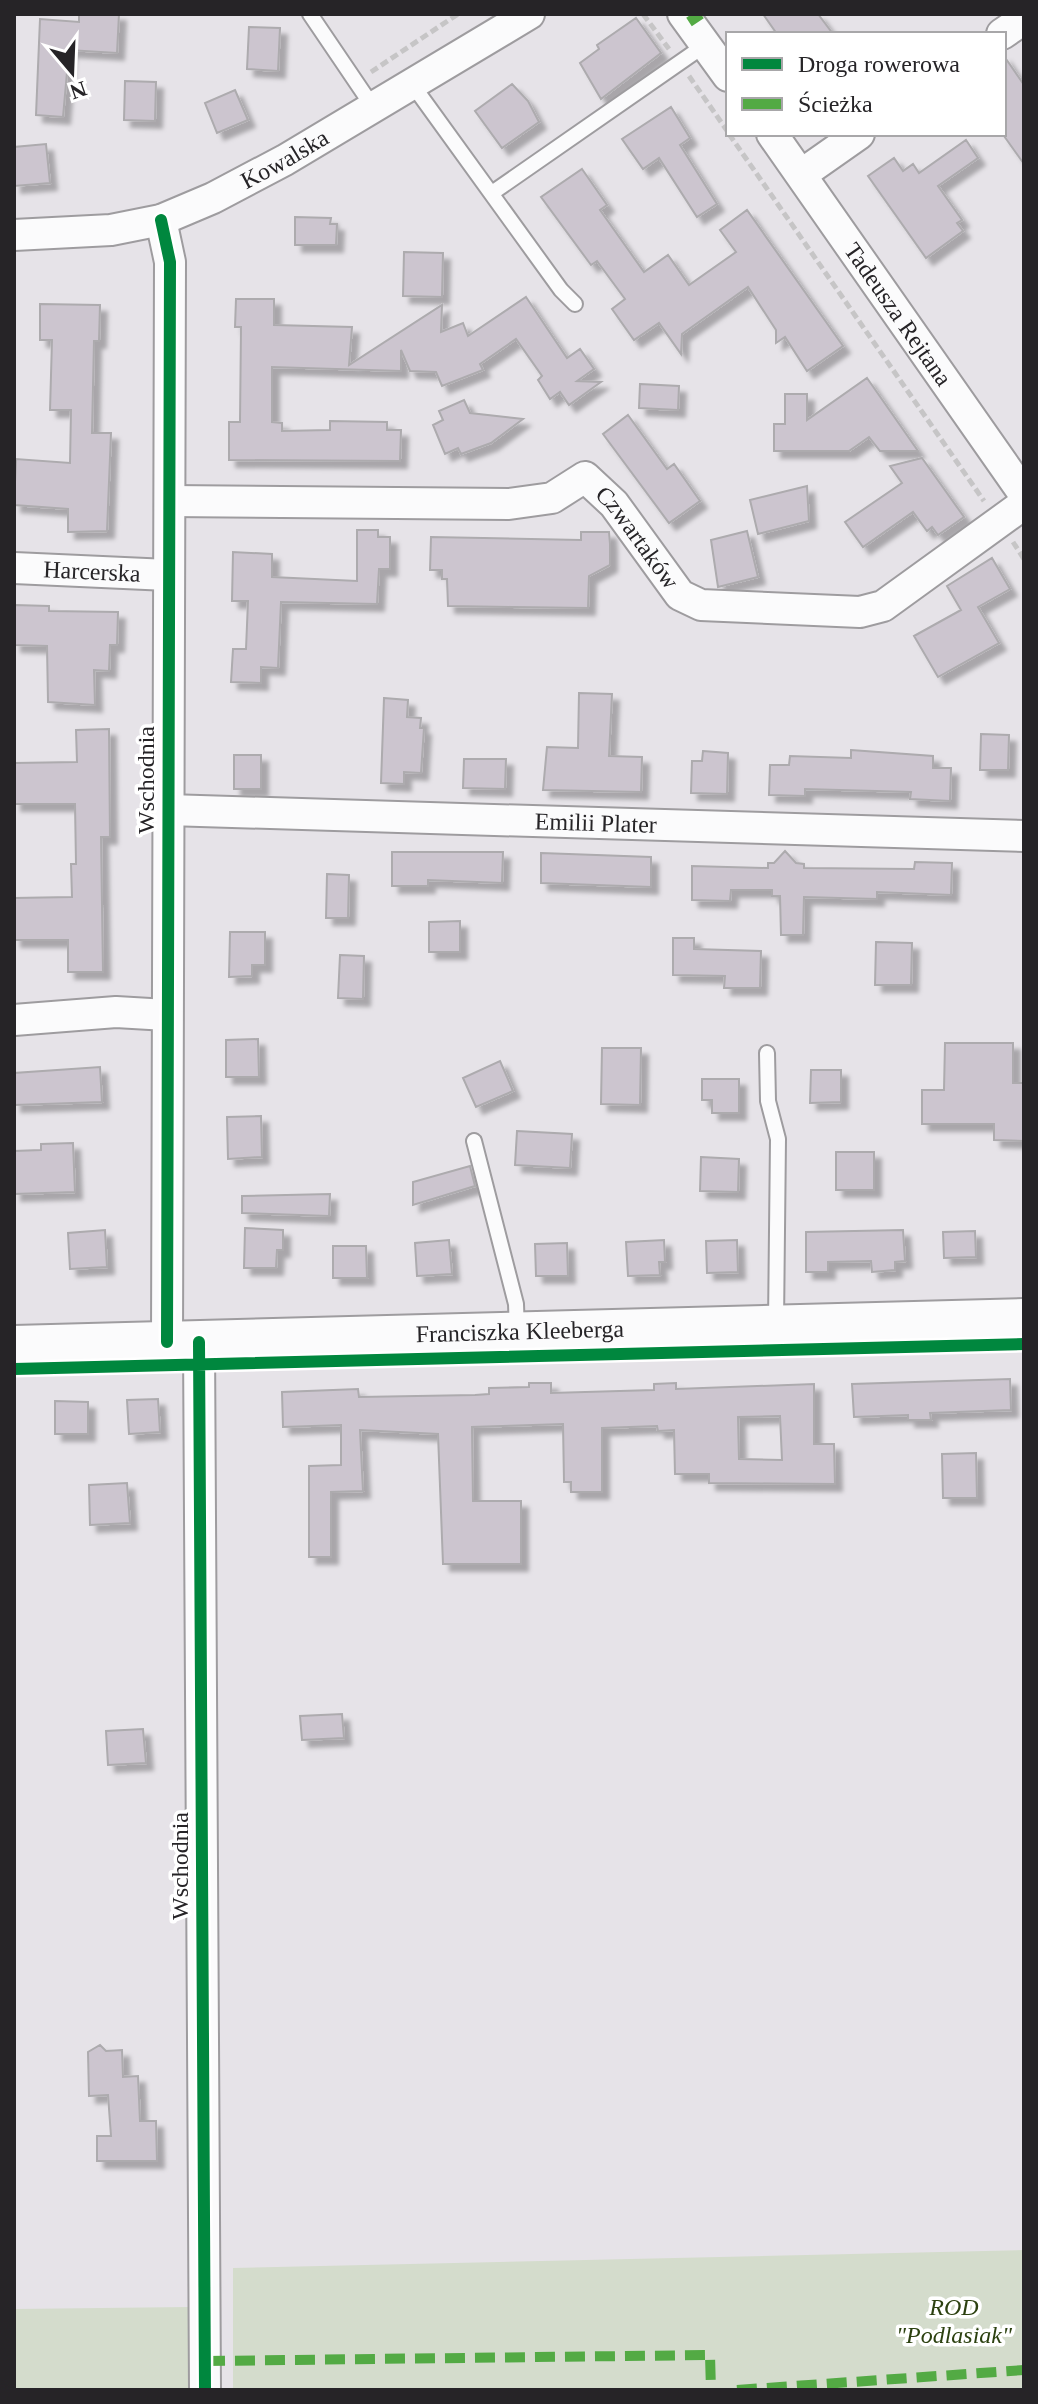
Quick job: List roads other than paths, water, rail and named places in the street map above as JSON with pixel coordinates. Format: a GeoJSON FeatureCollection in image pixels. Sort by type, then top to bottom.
{"type":"FeatureCollection","features":[{"type":"Feature","properties":{"kind":"street","name":"Kowalska"},"geometry":{"type":"LineString","coordinates":[[14,235],[111,230],[161,220],[285,160],[366,97],[412,84],[529,14]]}},
{"type":"Feature","properties":{"kind":"street"},"geometry":{"type":"LineString","coordinates":[[683,14],[726,73]]}},
{"type":"Feature","properties":{"kind":"street"},"geometry":{"type":"LineString","coordinates":[[1005,32],[1024,19]]}},
{"type":"Feature","properties":{"kind":"street","name":"Tadeusza Rejtana"},"geometry":{"type":"LineString","coordinates":[[774,136],[1024,494]]}},
{"type":"Feature","properties":{"kind":"street"},"geometry":{"type":"LineString","coordinates":[[802,174],[856,136]]}},
{"type":"Feature","properties":{"kind":"street","name":"Wschodnia"},"geometry":{"type":"LineString","coordinates":[[161,220],[170,262],[167,1015],[183,1342],[205,2390]]}},
{"type":"Feature","properties":{"kind":"street","name":"Czwartaków"},"geometry":{"type":"LineString","coordinates":[[170,501],[509,504],[552,498],[585,477],[614,504],[680,595],[701,605],[860,612],[883,606],[1024,504]]}},
{"type":"Feature","properties":{"kind":"street","name":"Harcerska"},"geometry":{"type":"LineString","coordinates":[[14,568],[168,575]]}},
{"type":"Feature","properties":{"kind":"street","name":"Emilii Plater"},"geometry":{"type":"LineString","coordinates":[[168,810],[1024,836]]}},
{"type":"Feature","properties":{"kind":"street"},"geometry":{"type":"LineString","coordinates":[[14,1020],[116,1012],[167,1015]]}},
{"type":"Feature","properties":{"kind":"street","name":"Franciszka Kleeberga"},"geometry":{"type":"LineString","coordinates":[[14,1345],[1024,1318]]}},
{"type":"Feature","properties":{"kind":"lane"},"geometry":{"type":"LineString","coordinates":[[310,14],[366,97]]}},
{"type":"Feature","properties":{"kind":"lane"},"geometry":{"type":"LineString","coordinates":[[492,193],[705,45]]}},
{"type":"Feature","properties":{"kind":"lane"},"geometry":{"type":"LineString","coordinates":[[412,84],[575,304]]}},
{"type":"Feature","properties":{"kind":"lane"},"geometry":{"type":"LineString","coordinates":[[767,1053],[768,1101],[778,1139],[776,1324]]}},
{"type":"Feature","properties":{"kind":"lane"},"geometry":{"type":"LineString","coordinates":[[474,1141],[516,1304],[517,1332]]}},
{"type":"Feature","properties":{"kind":"park label","name":"ROD \"Podlasiak\""},"geometry":{"type":"Point","coordinates":[954,2321]}}]}
